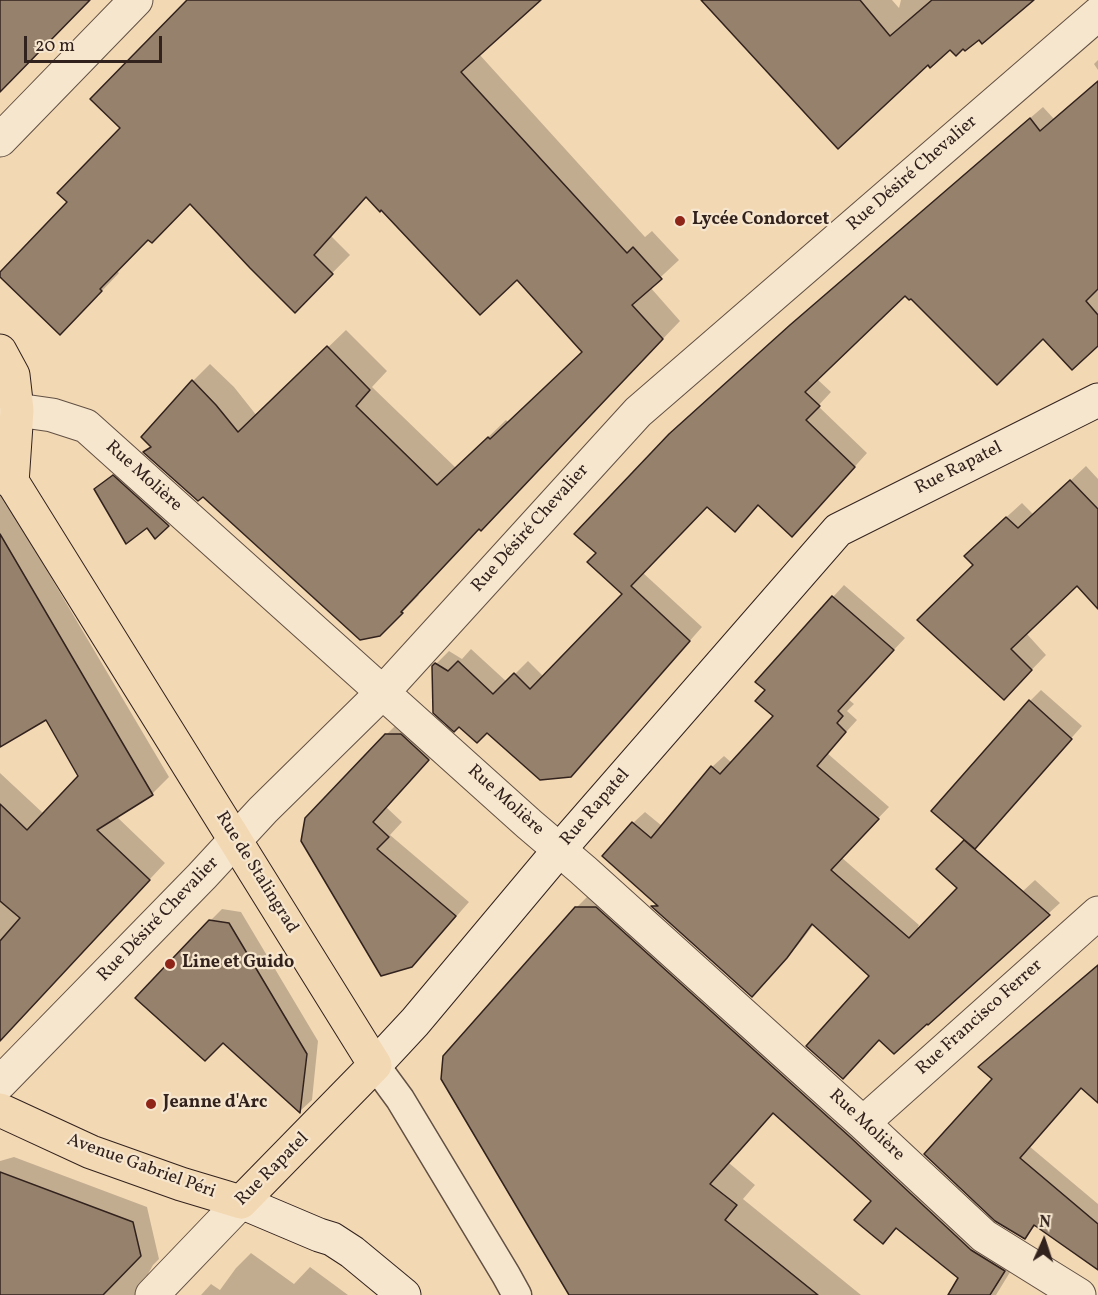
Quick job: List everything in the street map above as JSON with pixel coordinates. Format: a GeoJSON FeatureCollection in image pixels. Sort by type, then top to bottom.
{"type":"FeatureCollection","features":[{"type":"Feature","properties":{"kind":"main road","name":"Rue de Stalingrad"},"geometry":{"type":"LineString","coordinates":[[0,351],[13,375],[8,412],[6,473],[375,1065]]}},
{"type":"Feature","properties":{"kind":"main road","name":"Rue Rapatel"},"geometry":{"type":"LineString","coordinates":[[241,1202],[375,1065]]}},
{"type":"Feature","properties":{"kind":"main road","name":"Avenue Gabriel Péri"},"geometry":{"type":"LineString","coordinates":[[0,1110],[91,1152],[181,1184],[241,1202]]}},
{"type":"Feature","properties":{"kind":"street"},"geometry":{"type":"LineString","coordinates":[[0,140],[136,0]]}},
{"type":"Feature","properties":{"kind":"street","name":"Rue Désiré Chevalier"},"geometry":{"type":"LineString","coordinates":[[0,1083],[186,893],[263,810],[383,692],[638,412],[1098,14]]}},
{"type":"Feature","properties":{"kind":"street","name":"Rue Rapatel"},"geometry":{"type":"LineString","coordinates":[[375,1065],[415,1022],[560,849],[838,530],[1098,400]]}},
{"type":"Feature","properties":{"kind":"street","name":"Rue Molière"},"geometry":{"type":"LineString","coordinates":[[8,412],[52,415],[86,426],[560,849],[863,1123],[984,1236],[1079,1295]]}},
{"type":"Feature","properties":{"kind":"street","name":"Rue Francisco Ferrer"},"geometry":{"type":"LineString","coordinates":[[863,1123],[1098,913]]}},
{"type":"Feature","properties":{"kind":"street","name":"Rue de Stalingrad"},"geometry":{"type":"LineString","coordinates":[[375,1065],[400,1099],[517,1295]]}},
{"type":"Feature","properties":{"kind":"street","name":"Rue Rapatel"},"geometry":{"type":"LineString","coordinates":[[152,1295],[241,1202]]}},
{"type":"Feature","properties":{"kind":"street","name":"Avenue Gabriel Péri"},"geometry":{"type":"LineString","coordinates":[[241,1202],[332,1239],[352,1252],[404,1295]]}},
{"type":"Feature","properties":{"kind":"building"},"geometry":{"type":"Polygon","coordinates":[[[0,0],[90,0],[0,92],[0,0]]]}},
{"type":"Feature","properties":{"kind":"building"},"geometry":{"type":"Polygon","coordinates":[[[187,0],[541,0],[461,72],[627,253],[633,247],[662,279],[632,305],[663,339],[481,531],[479,529],[380,636],[360,640],[203,497],[198,501],[143,452],[151,447],[141,437],[192,380],[238,432],[327,346],[370,390],[356,406],[437,485],[488,437],[490,439],[582,352],[517,280],[480,315],[366,197],[314,255],[333,274],[295,313],[190,204],[152,243],[148,240],[100,289],[102,291],[60,335],[0,277],[0,272],[67,202],[57,193],[120,128],[90,99],[187,0]]]}},
{"type":"Feature","properties":{"kind":"building"},"geometry":{"type":"Polygon","coordinates":[[[701,0],[860,0],[890,36],[932,0],[1034,0],[982,44],[979,40],[956,56],[950,50],[930,68],[928,65],[838,149],[701,0]]]}},
{"type":"Feature","properties":{"kind":"building"},"geometry":{"type":"Polygon","coordinates":[[[1098,81],[1098,289],[1086,301],[1098,315],[1098,346],[1072,370],[1043,339],[997,385],[911,299],[905,296],[805,392],[820,406],[806,420],[855,467],[792,537],[758,505],[735,532],[707,507],[631,586],[690,641],[571,777],[540,780],[487,733],[477,743],[459,727],[454,732],[433,713],[432,666],[435,663],[448,671],[458,661],[493,694],[514,673],[530,689],[622,594],[587,562],[596,553],[574,534],[669,434],[790,325],[1030,118],[1040,131],[1098,81]]]}},
{"type":"Feature","properties":{"kind":"building"},"geometry":{"type":"Polygon","coordinates":[[[113,475],[169,526],[155,539],[147,528],[126,544],[94,489],[113,475]]]}},
{"type":"Feature","properties":{"kind":"building"},"geometry":{"type":"Polygon","coordinates":[[[1070,480],[1098,509],[1098,609],[1077,586],[1011,649],[1032,670],[1004,700],[917,620],[973,565],[964,556],[1006,517],[1018,528],[1070,480]]]}},
{"type":"Feature","properties":{"kind":"building"},"geometry":{"type":"Polygon","coordinates":[[[0,534],[153,795],[97,830],[150,880],[0,1041],[0,941],[20,918],[0,901],[0,804],[27,830],[78,776],[46,720],[0,747],[0,534]]]}},
{"type":"Feature","properties":{"kind":"building"},"geometry":{"type":"Polygon","coordinates":[[[832,596],[894,650],[838,711],[843,716],[837,723],[846,732],[817,766],[879,819],[831,870],[909,938],[957,888],[936,869],[964,840],[1050,915],[894,1054],[879,1040],[843,1079],[806,1046],[869,976],[812,924],[787,958],[752,997],[651,906],[658,906],[602,856],[632,822],[651,838],[711,766],[720,774],[773,716],[755,701],[765,690],[755,682],[832,596]]]}},
{"type":"Feature","properties":{"kind":"building"},"geometry":{"type":"Polygon","coordinates":[[[1029,700],[1072,739],[975,849],[931,811],[1029,700]]]}},
{"type":"Feature","properties":{"kind":"building"},"geometry":{"type":"Polygon","coordinates":[[[385,734],[401,734],[429,760],[373,822],[389,837],[377,849],[456,916],[412,967],[381,976],[301,841],[305,818],[385,734]]]}},
{"type":"Feature","properties":{"kind":"building"},"geometry":{"type":"Polygon","coordinates":[[[575,907],[596,907],[971,1250],[1005,1271],[990,1295],[948,1295],[958,1278],[896,1228],[883,1244],[854,1220],[871,1201],[773,1113],[710,1184],[737,1205],[725,1220],[818,1295],[569,1295],[441,1079],[443,1056],[575,907]]]}},
{"type":"Feature","properties":{"kind":"building"},"geometry":{"type":"Polygon","coordinates":[[[209,920],[229,923],[307,1054],[300,1113],[223,1043],[205,1061],[135,998],[209,920]]]}},
{"type":"Feature","properties":{"kind":"building"},"geometry":{"type":"Polygon","coordinates":[[[1098,965],[1098,1103],[1081,1088],[1020,1158],[1098,1224],[1098,1270],[1034,1225],[1025,1239],[995,1221],[924,1154],[992,1079],[978,1067],[1098,965]]]}},
{"type":"Feature","properties":{"kind":"building"},"geometry":{"type":"Polygon","coordinates":[[[0,1172],[133,1222],[141,1256],[103,1295],[0,1295],[0,1172]]]}},
{"type":"Feature","properties":{"kind":"place","name":"Lycée Condorcet"},"geometry":{"type":"Point","coordinates":[680,221]}},
{"type":"Feature","properties":{"kind":"place","name":"Line et Guido"},"geometry":{"type":"Point","coordinates":[170,964]}},
{"type":"Feature","properties":{"kind":"place","name":"Jeanne d'Arc"},"geometry":{"type":"Point","coordinates":[151,1104]}}]}
